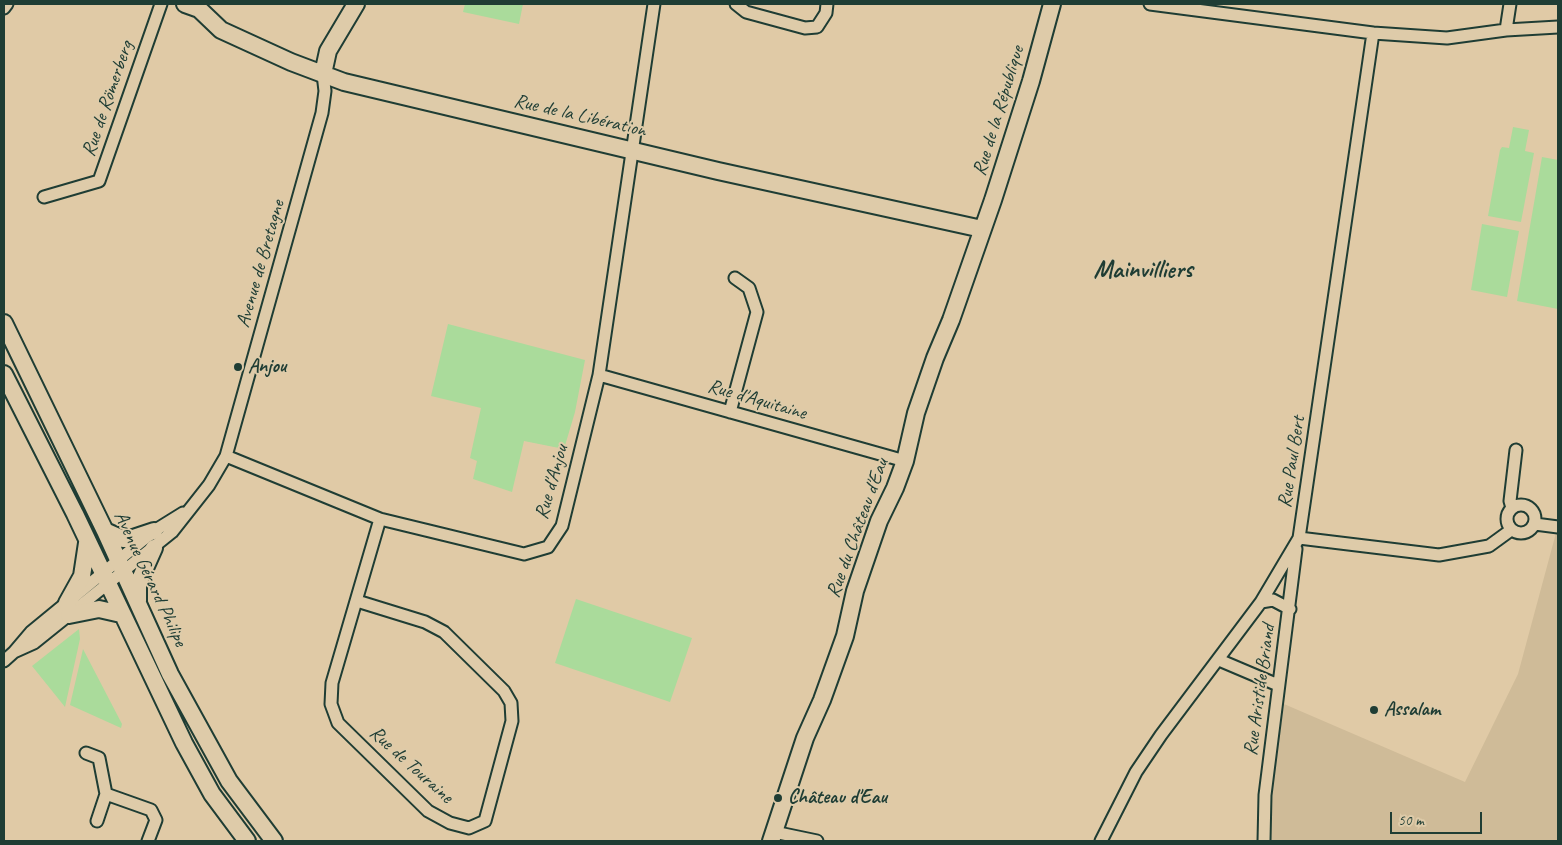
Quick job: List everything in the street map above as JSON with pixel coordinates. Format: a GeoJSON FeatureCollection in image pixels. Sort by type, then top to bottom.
{"type":"FeatureCollection","features":[{"type":"Feature","properties":{"kind":"street"},"geometry":{"type":"LineString","coordinates":[[4,8],[6,4]]}},
{"type":"Feature","properties":{"kind":"street","name":"Rue de Römerberg"},"geometry":{"type":"LineString","coordinates":[[44,197],[99,181],[161,4]]}},
{"type":"Feature","properties":{"kind":"street","name":"Rue de la Libération"},"geometry":{"type":"LineString","coordinates":[[185,4],[199,9],[221,30],[323,74],[358,86],[718,171],[982,229]]}},
{"type":"Feature","properties":{"kind":"street"},"geometry":{"type":"LineString","coordinates":[[323,74],[328,51],[356,4]]}},
{"type":"Feature","properties":{"kind":"street","name":"Rue d'Anjou"},"geometry":{"type":"LineString","coordinates":[[226,456],[380,519],[524,554],[548,547],[562,526],[599,375],[634,151],[654,4]]}},
{"type":"Feature","properties":{"kind":"street"},"geometry":{"type":"LineString","coordinates":[[736,4],[746,12],[805,28],[818,27],[826,13],[827,4]]}},
{"type":"Feature","properties":{"kind":"street","name":"Rue de la République"},"geometry":{"type":"LineString","coordinates":[[982,229],[1031,81],[1052,4]]}},
{"type":"Feature","properties":{"kind":"street"},"geometry":{"type":"LineString","coordinates":[[1150,4],[1373,33],[1448,38],[1506,30],[1558,28]]}},
{"type":"Feature","properties":{"kind":"street"},"geometry":{"type":"LineString","coordinates":[[1506,30],[1510,4]]}},
{"type":"Feature","properties":{"kind":"street","name":"Rue Paul Bert"},"geometry":{"type":"LineString","coordinates":[[1101,841],[1141,765],[1161,735],[1261,602],[1298,541],[1373,33]]}},
{"type":"Feature","properties":{"kind":"street","name":"Avenue de Bretagne"},"geometry":{"type":"LineString","coordinates":[[4,661],[14,652],[34,643],[102,579],[154,548],[172,532],[209,485],[226,456],[322,113],[325,91],[323,74]]}},
{"type":"Feature","properties":{"kind":"street","name":"Rue du Château d'Eau"},"geometry":{"type":"LineString","coordinates":[[772,836],[805,738],[822,700],[844,636],[855,591],[879,521],[905,461],[916,413],[982,229]]}},
{"type":"Feature","properties":{"kind":"street"},"geometry":{"type":"LineString","coordinates":[[730,412],[757,312],[749,288],[735,278]]}},
{"type":"Feature","properties":{"kind":"street","name":"Avenue Gérard Philipe"},"geometry":{"type":"LineString","coordinates":[[4,324],[123,567],[170,674],[229,781],[274,841]]}},
{"type":"Feature","properties":{"kind":"street","name":"Avenue Gérard Philipe"},"geometry":{"type":"LineString","coordinates":[[4,374],[75,514],[102,579],[184,743],[212,794],[247,841]]}},
{"type":"Feature","properties":{"kind":"street","name":"Rue d'Aquitaine"},"geometry":{"type":"LineString","coordinates":[[599,375],[905,461]]}},
{"type":"Feature","properties":{"kind":"street"},"geometry":{"type":"LineString","coordinates":[[1512,508],[1521,505],[1530,508],[1535,516],[1535,524],[1532,529],[1523,534],[1511,530],[1507,520],[1512,508],[1510,501],[1516,450]]}},
{"type":"Feature","properties":{"kind":"street","name":"Avenue de Bretagne"},"geometry":{"type":"LineString","coordinates":[[123,567],[154,531],[187,511]]}},
{"type":"Feature","properties":{"kind":"street"},"geometry":{"type":"LineString","coordinates":[[75,514],[84,520],[96,544],[123,567]]}},
{"type":"Feature","properties":{"kind":"street","name":"Rue de Touraine"},"geometry":{"type":"LineString","coordinates":[[357,601],[425,622],[444,632],[504,691],[511,703],[512,721],[485,821],[469,828],[450,823],[428,812],[338,723],[331,704],[332,683],[380,519]]}},
{"type":"Feature","properties":{"kind":"street"},"geometry":{"type":"LineString","coordinates":[[1535,524],[1558,527]]}},
{"type":"Feature","properties":{"kind":"street"},"geometry":{"type":"LineString","coordinates":[[1298,541],[1439,555],[1489,546],[1511,530]]}},
{"type":"Feature","properties":{"kind":"street"},"geometry":{"type":"LineString","coordinates":[[105,531],[123,539],[130,539],[154,531]]}},
{"type":"Feature","properties":{"kind":"street","name":"Rue Aristide Briand"},"geometry":{"type":"LineString","coordinates":[[1264,841],[1265,795],[1298,541]]}},
{"type":"Feature","properties":{"kind":"street"},"geometry":{"type":"LineString","coordinates":[[87,543],[82,576],[68,609],[98,609],[121,614]]}},
{"type":"Feature","properties":{"kind":"street"},"geometry":{"type":"LineString","coordinates":[[138,603],[138,584],[154,548]]}},
{"type":"Feature","properties":{"kind":"street"},"geometry":{"type":"LineString","coordinates":[[102,579],[125,599],[136,617],[148,626]]}},
{"type":"Feature","properties":{"kind":"street"},"geometry":{"type":"LineString","coordinates":[[1261,602],[1273,600],[1290,609]]}},
{"type":"Feature","properties":{"kind":"street"},"geometry":{"type":"LineString","coordinates":[[1219,660],[1278,685]]}},
{"type":"Feature","properties":{"kind":"street"},"geometry":{"type":"LineString","coordinates":[[86,753],[99,758],[106,794],[97,821]]}},
{"type":"Feature","properties":{"kind":"street"},"geometry":{"type":"LineString","coordinates":[[106,794],[150,810],[156,820],[148,841]]}},
{"type":"Feature","properties":{"kind":"street"},"geometry":{"type":"LineString","coordinates":[[772,836],[817,841]]}},
{"type":"Feature","properties":{"kind":"shaded area"},"geometry":{"type":"Polygon","coordinates":[[[1556,533],[1558,533],[1558,841],[1271,841],[1270,801],[1284,704],[1465,782],[1518,674],[1556,533]]]}},
{"type":"Feature","properties":{"kind":"green space"},"geometry":{"type":"Polygon","coordinates":[[[465,4],[523,4],[519,24],[463,12],[465,4]]]}},
{"type":"Feature","properties":{"kind":"green space"},"geometry":{"type":"Polygon","coordinates":[[[1513,127],[1529,130],[1525,151],[1534,153],[1521,222],[1488,216],[1500,150],[1502,147],[1509,148],[1513,127]]]}},
{"type":"Feature","properties":{"kind":"green space"},"geometry":{"type":"Polygon","coordinates":[[[1542,157],[1558,160],[1558,309],[1517,301],[1542,157]]]}},
{"type":"Feature","properties":{"kind":"green space"},"geometry":{"type":"Polygon","coordinates":[[[1482,224],[1519,231],[1507,297],[1471,290],[1482,224]]]}},
{"type":"Feature","properties":{"kind":"green space"},"geometry":{"type":"Polygon","coordinates":[[[448,324],[585,360],[575,412],[564,449],[524,441],[512,492],[473,479],[477,461],[470,458],[481,408],[431,396],[448,324]]]}},
{"type":"Feature","properties":{"kind":"green space"},"geometry":{"type":"Polygon","coordinates":[[[576,599],[692,638],[670,702],[555,663],[576,599]]]}},
{"type":"Feature","properties":{"kind":"green space"},"geometry":{"type":"Polygon","coordinates":[[[79,629],[80,639],[65,707],[32,666],[79,629]]]}},
{"type":"Feature","properties":{"kind":"green space"},"geometry":{"type":"Polygon","coordinates":[[[83,649],[122,724],[121,728],[70,705],[83,649]]]}},
{"type":"Feature","properties":{"kind":"place","name":"Anjou"},"geometry":{"type":"Point","coordinates":[238,367]}},
{"type":"Feature","properties":{"kind":"place","name":"Assalam"},"geometry":{"type":"Point","coordinates":[1374,710]}},
{"type":"Feature","properties":{"kind":"place","name":"Château d'Eau"},"geometry":{"type":"Point","coordinates":[778,798]}},
{"type":"Feature","properties":{"kind":"district","name":"Mainvilliers"},"geometry":{"type":"Point","coordinates":[1143,270]}}]}
